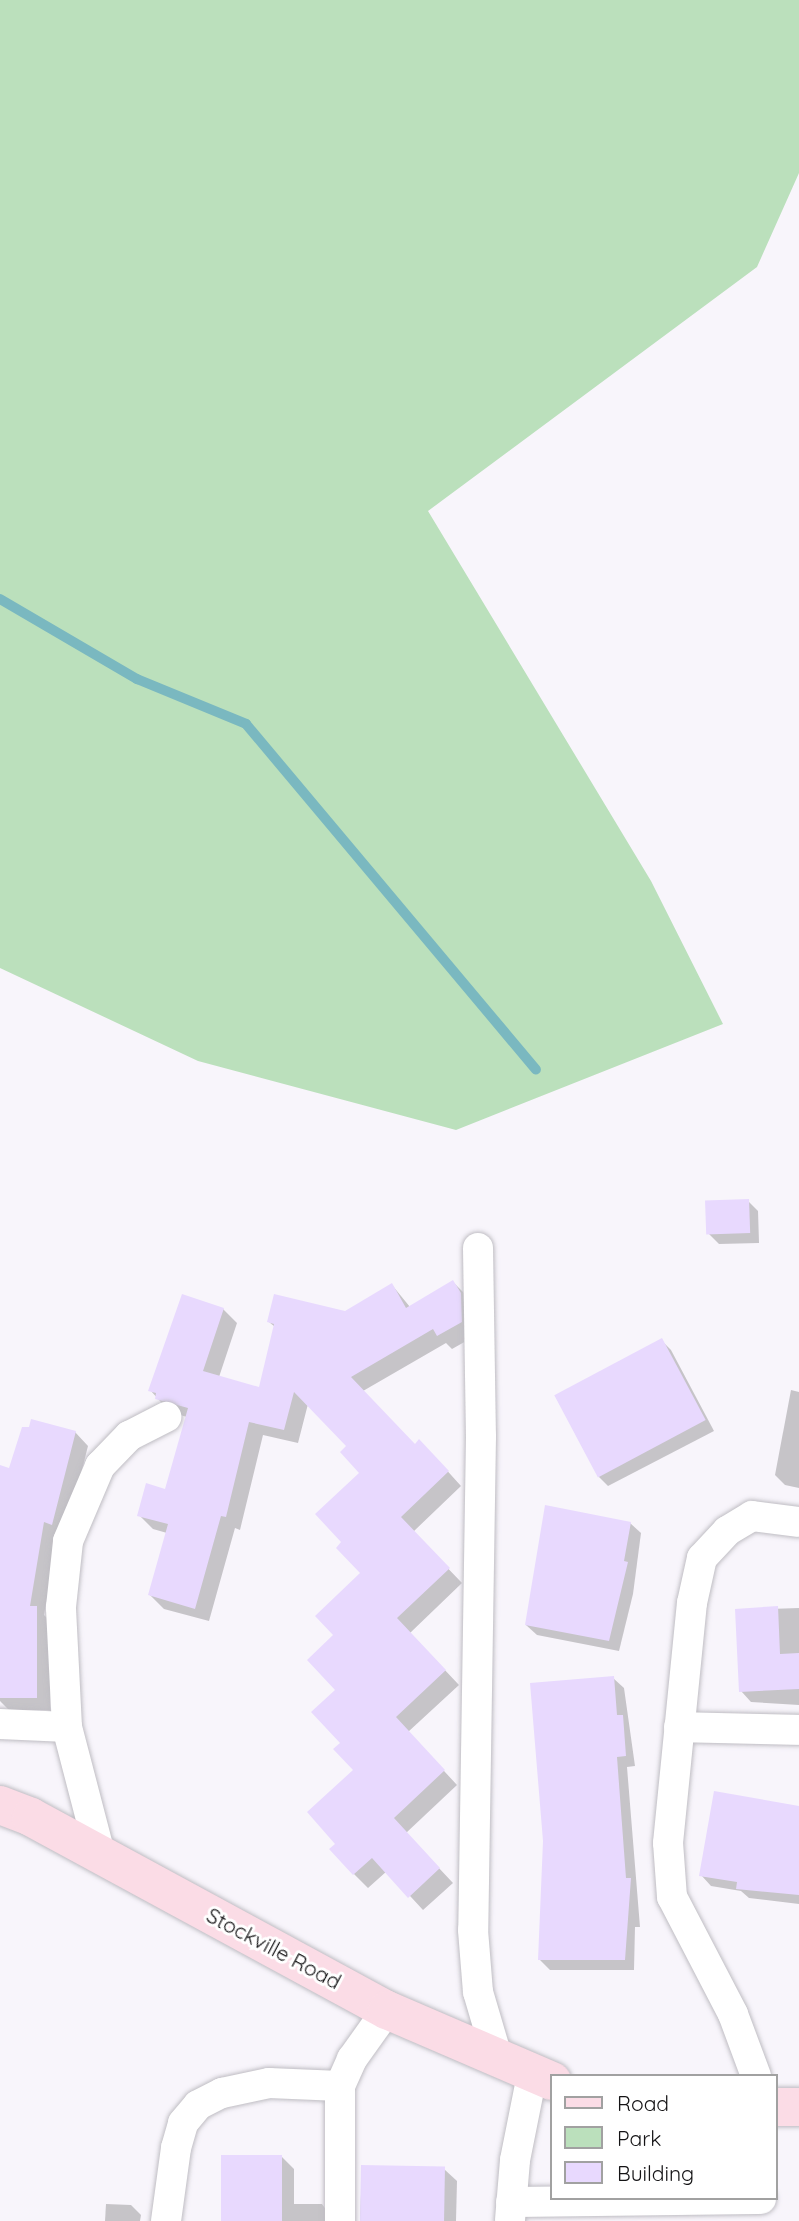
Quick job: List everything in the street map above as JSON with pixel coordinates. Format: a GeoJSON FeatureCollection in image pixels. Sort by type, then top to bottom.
{"type":"FeatureCollection","features":[{"type":"Feature","properties":{"kind":"street"},"geometry":{"type":"LineString","coordinates":[[478,1248],[481,1436],[473,1930],[478,1992],[527,2072],[511,2211],[740,2200]]}},
{"type":"Feature","properties":{"kind":"street"},"geometry":{"type":"LineString","coordinates":[[100,1854],[67,1727],[61,1607],[68,1541],[100,1466],[129,1436],[166,1417]]}},
{"type":"Feature","properties":{"kind":"street"},"geometry":{"type":"LineString","coordinates":[[755,2074],[733,2014],[672,1897],[668,1843],[692,1603],[702,1558],[727,1531],[752,1516],[799,1522]]}},
{"type":"Feature","properties":{"kind":"street"},"geometry":{"type":"LineString","coordinates":[[0,1724],[67,1727]]}},
{"type":"Feature","properties":{"kind":"street"},"geometry":{"type":"LineString","coordinates":[[679,1727],[799,1730]]}},
{"type":"Feature","properties":{"kind":"street","name":"Stockville Road"},"geometry":{"type":"LineString","coordinates":[[0,1805],[100,1854],[387,2010],[527,2072]]}},
{"type":"Feature","properties":{"kind":"street"},"geometry":{"type":"LineString","coordinates":[[340,2221],[340,2087],[352,2059],[387,2010]]}},
{"type":"Feature","properties":{"kind":"street"},"geometry":{"type":"LineString","coordinates":[[166,2221],[176,2148],[183,2123],[198,2105],[222,2093],[270,2083],[340,2087]]}},
{"type":"Feature","properties":{"kind":"street"},"geometry":{"type":"LineString","coordinates":[[778,2107],[799,2107]]}},
{"type":"Feature","properties":{"kind":"green space"},"geometry":{"type":"Polygon","coordinates":[[[0,0],[799,0],[799,173],[757,267],[428,511],[651,881],[723,1024],[456,1130],[198,1061],[0,968],[0,0]]]}},
{"type":"Feature","properties":{"kind":"building"},"geometry":{"type":"Polygon","coordinates":[[[749,1199],[750,1233],[706,1235],[705,1201],[749,1199]]]}},
{"type":"Feature","properties":{"kind":"building"},"geometry":{"type":"Polygon","coordinates":[[[453,1280],[461,1293],[462,1322],[437,1336],[433,1329],[351,1377],[415,1444],[419,1439],[449,1471],[401,1517],[450,1568],[397,1618],[446,1670],[396,1717],[445,1770],[394,1818],[440,1868],[408,1898],[372,1858],[353,1875],[329,1849],[335,1844],[307,1812],[353,1770],[333,1749],[340,1743],[311,1712],[335,1690],[307,1660],[333,1635],[315,1616],[360,1573],[336,1548],[341,1542],[315,1514],[359,1473],[340,1452],[346,1446],[294,1392],[284,1430],[249,1422],[226,1517],[221,1516],[195,1609],[148,1595],[168,1524],[137,1516],[146,1483],[165,1489],[188,1408],[155,1399],[156,1393],[148,1391],[182,1294],[224,1308],[203,1371],[259,1387],[274,1324],[267,1322],[274,1294],[345,1311],[392,1283],[406,1308],[453,1280]]]}},
{"type":"Feature","properties":{"kind":"building"},"geometry":{"type":"Polygon","coordinates":[[[662,1338],[706,1420],[598,1477],[554,1395],[662,1338]]]}},
{"type":"Feature","properties":{"kind":"building"},"geometry":{"type":"Polygon","coordinates":[[[31,1419],[76,1431],[52,1525],[44,1522],[30,1606],[37,1606],[37,1698],[0,1698],[0,1465],[9,1468],[22,1427],[29,1427],[31,1419]]]}},
{"type":"Feature","properties":{"kind":"building"},"geometry":{"type":"Polygon","coordinates":[[[545,1505],[631,1522],[624,1561],[628,1562],[609,1641],[525,1625],[545,1505]]]}},
{"type":"Feature","properties":{"kind":"building"},"geometry":{"type":"Polygon","coordinates":[[[778,1606],[780,1654],[799,1653],[799,1689],[739,1692],[735,1609],[778,1606]]]}},
{"type":"Feature","properties":{"kind":"building"},"geometry":{"type":"Polygon","coordinates":[[[614,1676],[617,1715],[623,1715],[626,1756],[617,1757],[626,1878],[631,1878],[625,1960],[538,1960],[543,1841],[530,1683],[614,1676]]]}},
{"type":"Feature","properties":{"kind":"building"},"geometry":{"type":"Polygon","coordinates":[[[714,1791],[799,1806],[799,1895],[736,1889],[737,1882],[699,1876],[714,1791]]]}},
{"type":"Feature","properties":{"kind":"building"},"geometry":{"type":"Polygon","coordinates":[[[221,2155],[282,2155],[282,2221],[221,2221],[221,2155]]]}},
{"type":"Feature","properties":{"kind":"building"},"geometry":{"type":"Polygon","coordinates":[[[361,2165],[445,2166],[444,2221],[360,2221],[361,2165]]]}},
{"type":"Feature","properties":{"kind":"waterway"},"geometry":{"type":"LineString","coordinates":[[0,599],[137,679],[246,724],[536,1070]]}}]}
